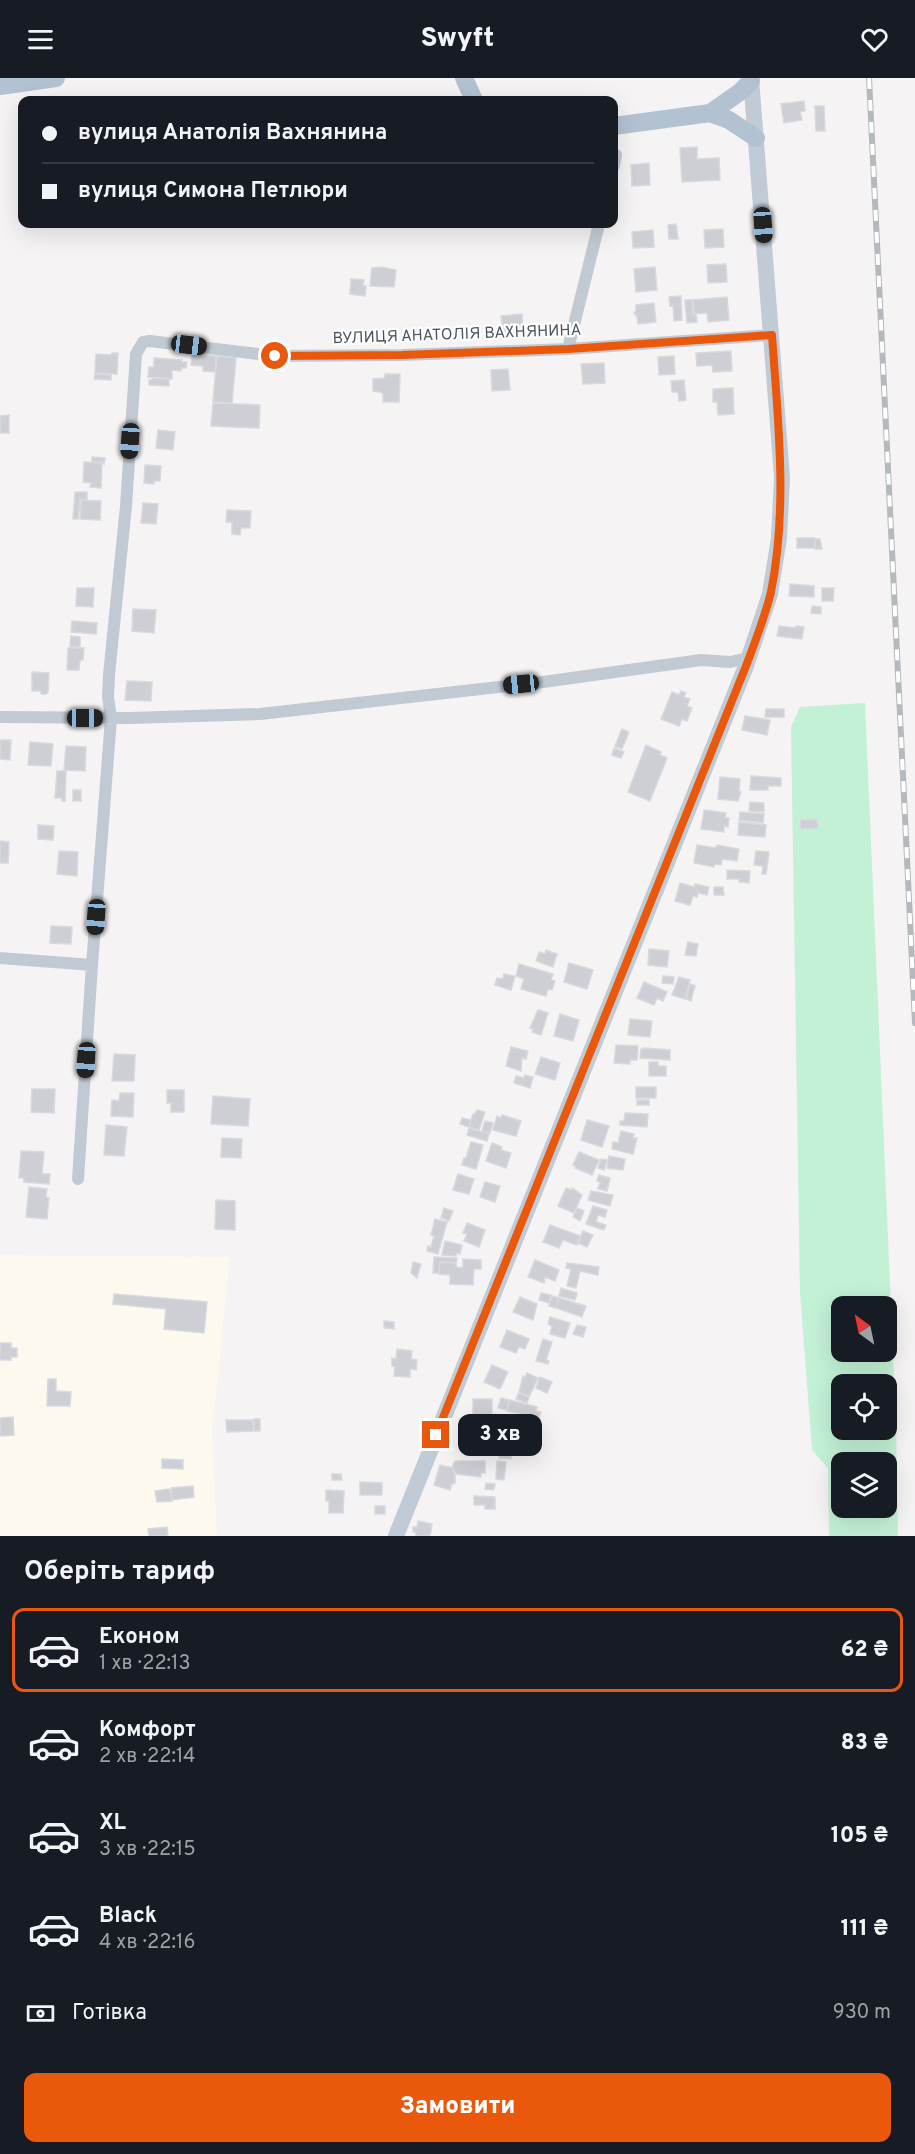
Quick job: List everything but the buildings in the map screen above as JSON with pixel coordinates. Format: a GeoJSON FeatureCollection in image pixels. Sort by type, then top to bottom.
{"type":"FeatureCollection","features":[{"type":"Feature","properties":{"kind":"main road"},"geometry":{"type":"LineString","coordinates":[[0,86],[56,78]]}},
{"type":"Feature","properties":{"kind":"main road"},"geometry":{"type":"LineString","coordinates":[[464,78],[473,96]]}},
{"type":"Feature","properties":{"kind":"main road"},"geometry":{"type":"LineString","coordinates":[[470,78],[474,96]]}},
{"type":"Feature","properties":{"kind":"main road"},"geometry":{"type":"LineString","coordinates":[[618,125],[710,113],[740,92],[751,80]]}},
{"type":"Feature","properties":{"kind":"main road"},"geometry":{"type":"LineString","coordinates":[[710,113],[729,120],[756,138]]}},
{"type":"Feature","properties":{"kind":"street"},"geometry":{"type":"LineString","coordinates":[[396,1536],[748,658],[770,594],[779,538],[782,477],[751,80]]}},
{"type":"Feature","properties":{"kind":"street"},"geometry":{"type":"LineString","coordinates":[[568,349],[598,228]]}},
{"type":"Feature","properties":{"kind":"street","name":"ВУЛИЦЯ АНАТОЛІЯ ВАХНЯНИНА"},"geometry":{"type":"LineString","coordinates":[[111,718],[108,697],[109,675],[126,506],[136,354],[143,342],[275,356],[402,355],[568,349],[772,335]]}},
{"type":"Feature","properties":{"kind":"street"},"geometry":{"type":"LineString","coordinates":[[0,717],[111,718],[260,714],[543,682],[685,662],[711,660],[730,662],[748,658]]}},
{"type":"Feature","properties":{"kind":"street"},"geometry":{"type":"LineString","coordinates":[[78,1179],[111,718]]}},
{"type":"Feature","properties":{"kind":"street"},"geometry":{"type":"LineString","coordinates":[[0,958],[92,965]]}},
{"type":"Feature","properties":{"kind":"shaded area"},"geometry":{"type":"Polygon","coordinates":[[[0,1255],[230,1257],[212,1432],[217,1536],[0,1536],[0,1255]]]}},
{"type":"Feature","properties":{"kind":"green space"},"geometry":{"type":"Polygon","coordinates":[[[865,703],[890,1296],[831,1296],[831,1362],[893,1362],[894,1374],[831,1374],[831,1440],[896,1440],[896,1452],[831,1452],[831,1518],[897,1518],[897,1480],[898,1536],[829,1536],[828,1468],[812,1450],[800,1292],[791,727],[800,707],[865,703]]]}},
{"type":"Feature","properties":{"kind":"railway"},"geometry":{"type":"LineString","coordinates":[[869,78],[915,1023]]}},
{"type":"Feature","properties":{"kind":"route"},"geometry":{"type":"LineString","coordinates":[[275,356],[402,355],[568,349],[772,335],[782,477],[779,538],[770,594],[746,666],[436,1435]]}}]}
